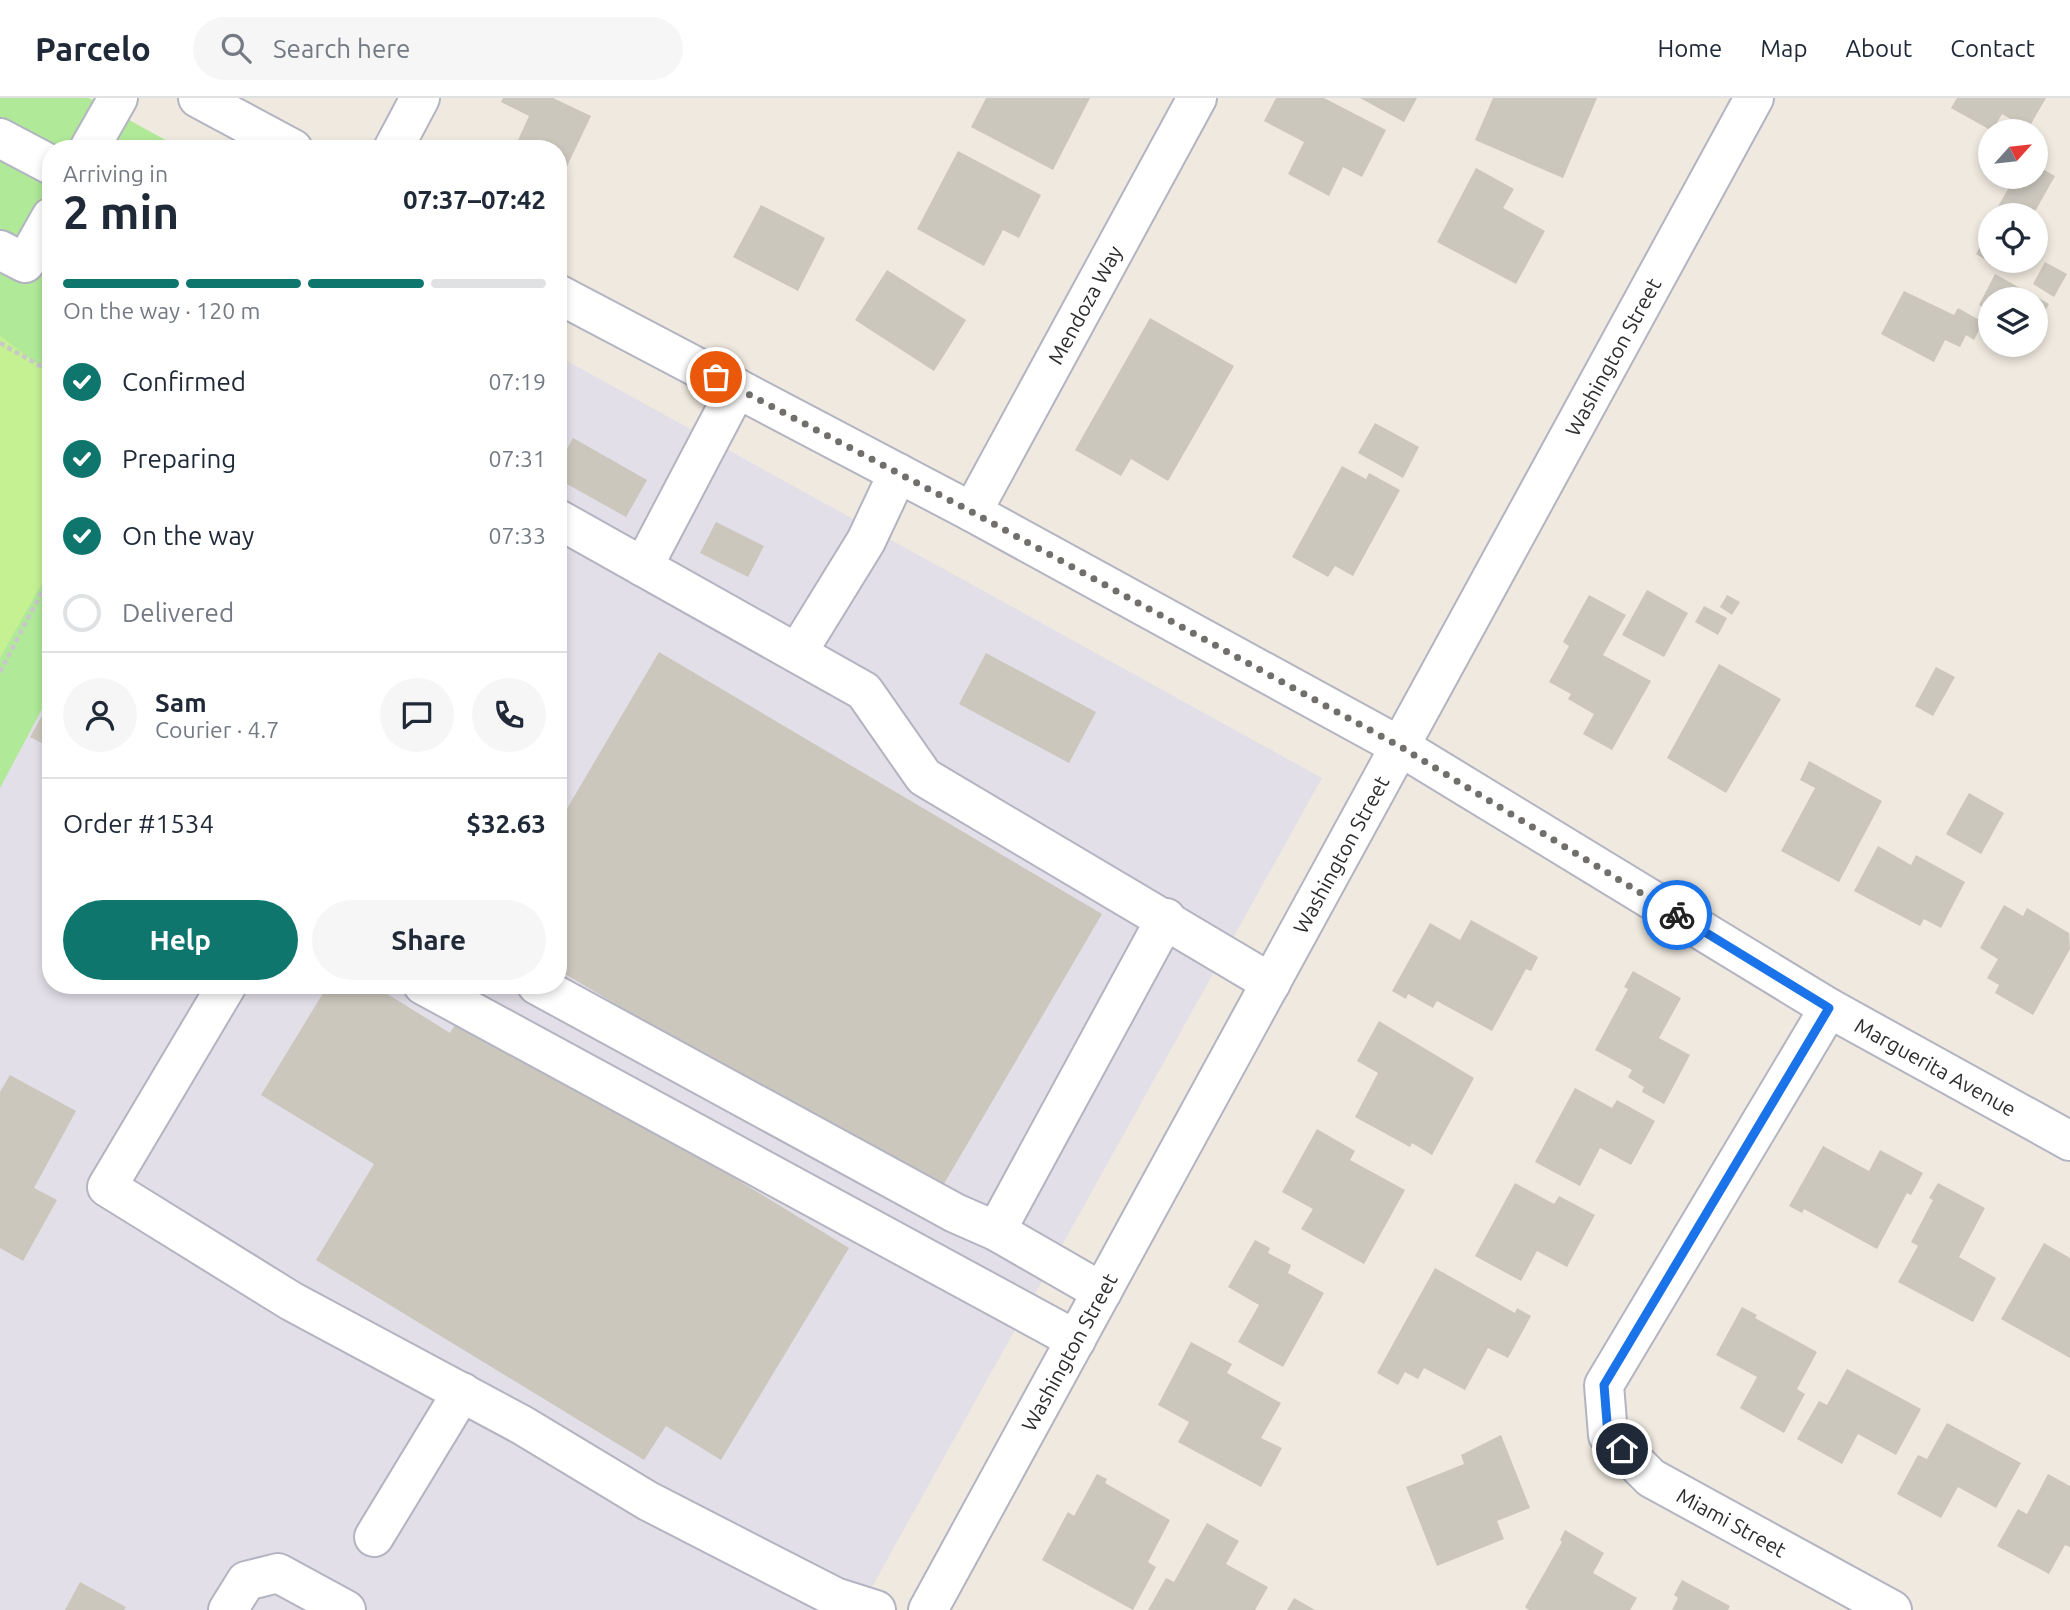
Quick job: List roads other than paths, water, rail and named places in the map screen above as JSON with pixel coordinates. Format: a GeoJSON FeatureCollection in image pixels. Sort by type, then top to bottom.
{"type":"FeatureCollection","features":[{"type":"Feature","properties":{"kind":"street"},"geometry":{"type":"LineString","coordinates":[[94,140],[118,98]]}},
{"type":"Feature","properties":{"kind":"street"},"geometry":{"type":"LineString","coordinates":[[198,98],[276,140]]}},
{"type":"Feature","properties":{"kind":"street"},"geometry":{"type":"LineString","coordinates":[[398,140],[420,98]]}},
{"type":"Feature","properties":{"kind":"street","name":"Mendoza Way"},"geometry":{"type":"LineString","coordinates":[[972,512],[1197,98]]}},
{"type":"Feature","properties":{"kind":"street","name":"Washington Street"},"geometry":{"type":"LineString","coordinates":[[928,1610],[1754,98]]}},
{"type":"Feature","properties":{"kind":"street"},"geometry":{"type":"LineString","coordinates":[[0,138],[42,160]]}},
{"type":"Feature","properties":{"kind":"street"},"geometry":{"type":"LineString","coordinates":[[0,250],[25,263],[42,233]]}},
{"type":"Feature","properties":{"kind":"street","name":"Marguerita Avenue"},"geometry":{"type":"LineString","coordinates":[[567,299],[972,512],[1401,747],[1829,1008],[2070,1141]]}},
{"type":"Feature","properties":{"kind":"street"},"geometry":{"type":"LineString","coordinates":[[643,567],[737,388]]}},
{"type":"Feature","properties":{"kind":"street"},"geometry":{"type":"LineString","coordinates":[[797,653],[866,541],[898,473]]}},
{"type":"Feature","properties":{"kind":"street"},"geometry":{"type":"LineString","coordinates":[[567,524],[864,691],[924,777],[1272,983]]}},
{"type":"Feature","properties":{"kind":"street"},"geometry":{"type":"LineString","coordinates":[[996,1231],[1166,918]]}},
{"type":"Feature","properties":{"kind":"street"},"geometry":{"type":"LineString","coordinates":[[222,994],[107,1187],[292,1301],[462,1392],[648,1501],[835,1597],[876,1610]]}},
{"type":"Feature","properties":{"kind":"street"},"geometry":{"type":"LineString","coordinates":[[440,994],[1076,1340]]}},
{"type":"Feature","properties":{"kind":"street"},"geometry":{"type":"LineString","coordinates":[[554,994],[955,1213],[996,1231],[1102,1292]]}},
{"type":"Feature","properties":{"kind":"street","name":"Miami Street"},"geometry":{"type":"LineString","coordinates":[[1829,1008],[1604,1385],[1608,1435],[1651,1478],[1892,1610]]}},
{"type":"Feature","properties":{"kind":"street"},"geometry":{"type":"LineString","coordinates":[[374,1536],[462,1392]]}},
{"type":"Feature","properties":{"kind":"street"},"geometry":{"type":"LineString","coordinates":[[228,1610],[246,1581],[278,1573],[346,1610]]}}]}
